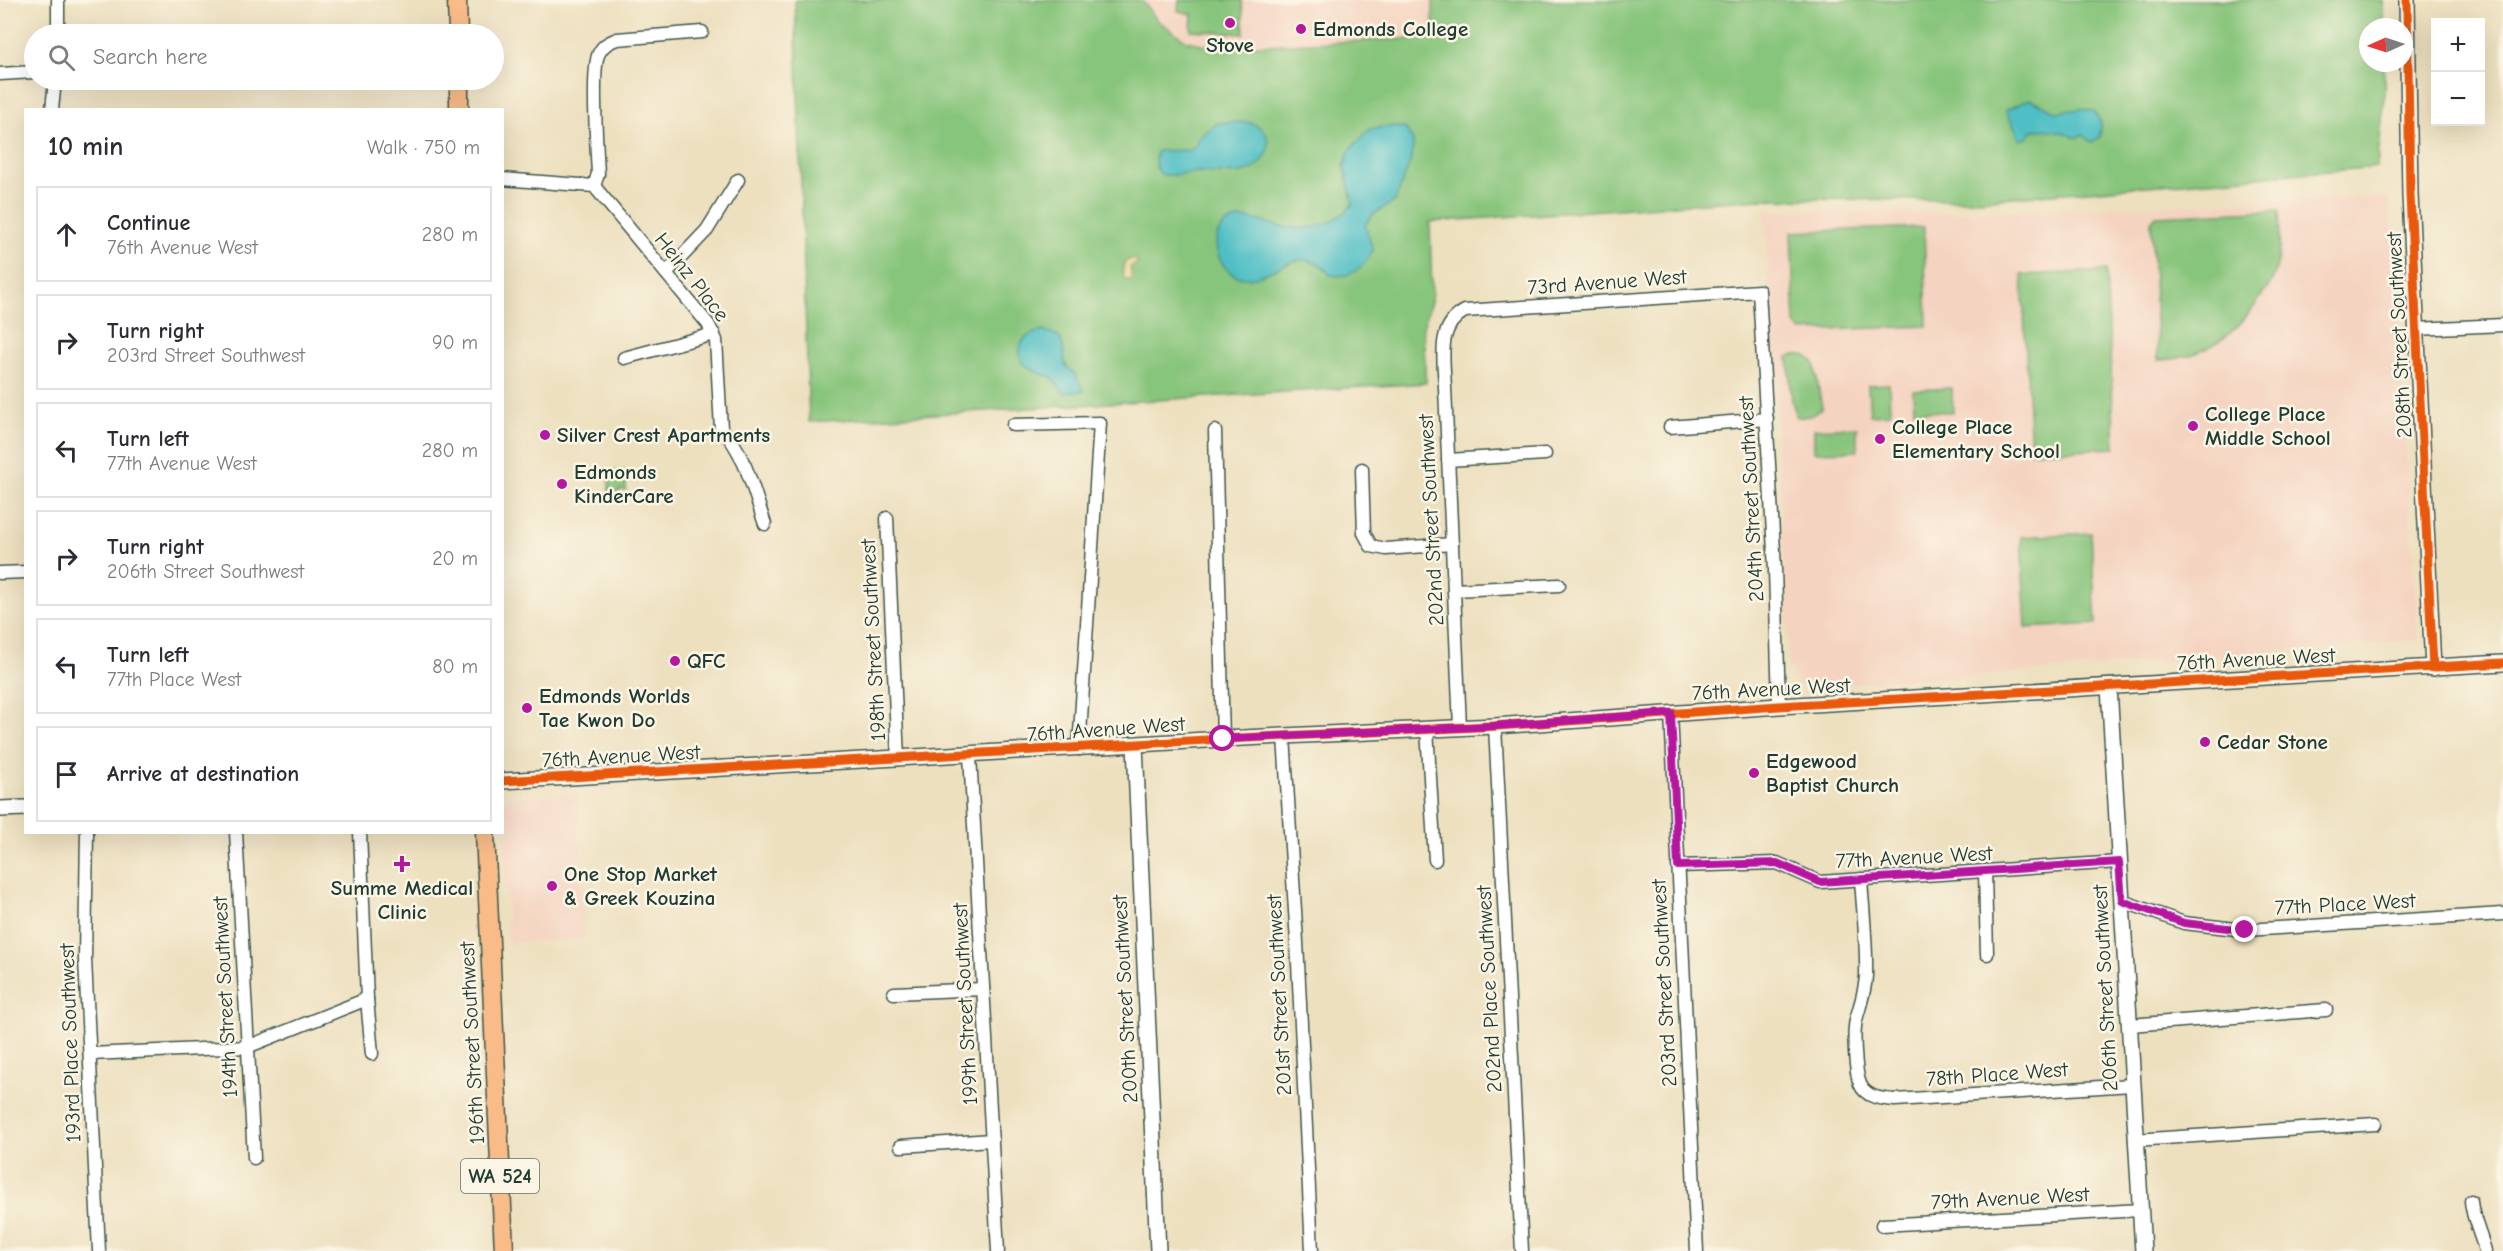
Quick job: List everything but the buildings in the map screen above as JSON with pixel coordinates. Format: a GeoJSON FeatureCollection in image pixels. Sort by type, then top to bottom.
{"type":"FeatureCollection","features":[{"type":"Feature","properties":{"kind":"main road"},"geometry":{"type":"LineString","coordinates":[[457,0],[458,24]]}},
{"type":"Feature","properties":{"kind":"main road"},"geometry":{"type":"LineString","coordinates":[[459,90],[459,108]]}},
{"type":"Feature","properties":{"kind":"main road","name":"196th Street Southwest"},"geometry":{"type":"LineString","coordinates":[[485,834],[504,1251]]}},
{"type":"Feature","properties":{"kind":"street"},"geometry":{"type":"LineString","coordinates":[[58,0],[58,24]]}},
{"type":"Feature","properties":{"kind":"street","name":"208th Street Southwest"},"geometry":{"type":"LineString","coordinates":[[2407,0],[2410,195],[2433,668]]}},
{"type":"Feature","properties":{"kind":"street"},"geometry":{"type":"LineString","coordinates":[[504,179],[594,186],[598,174],[595,69],[600,50],[610,41],[624,38],[702,32]]}},
{"type":"Feature","properties":{"kind":"street"},"geometry":{"type":"LineString","coordinates":[[0,74],[24,73]]}},
{"type":"Feature","properties":{"kind":"street"},"geometry":{"type":"LineString","coordinates":[[52,108],[54,90]]}},
{"type":"Feature","properties":{"kind":"street"},"geometry":{"type":"LineString","coordinates":[[666,273],[707,230],[738,180]]}},
{"type":"Feature","properties":{"kind":"street","name":"Heinz Place"},"geometry":{"type":"LineString","coordinates":[[594,186],[714,334],[721,429],[732,438],[739,453],[765,524]]}},
{"type":"Feature","properties":{"kind":"street","name":"73rd Avenue West"},"geometry":{"type":"LineString","coordinates":[[1457,315],[1465,311],[1760,291]]}},
{"type":"Feature","properties":{"kind":"street","name":"204th Street Southwest"},"geometry":{"type":"LineString","coordinates":[[1760,291],[1779,706]]}},
{"type":"Feature","properties":{"kind":"street","name":"202nd Street Southwest"},"geometry":{"type":"LineString","coordinates":[[1457,315],[1449,324],[1444,338],[1460,727]]}},
{"type":"Feature","properties":{"kind":"street"},"geometry":{"type":"LineString","coordinates":[[2416,329],[2503,325]]}},
{"type":"Feature","properties":{"kind":"street"},"geometry":{"type":"LineString","coordinates":[[624,358],[714,334]]}},
{"type":"Feature","properties":{"kind":"street"},"geometry":{"type":"LineString","coordinates":[[1670,427],[1767,419]]}},
{"type":"Feature","properties":{"kind":"street"},"geometry":{"type":"LineString","coordinates":[[1013,424],[1100,423],[1079,749]]}},
{"type":"Feature","properties":{"kind":"street"},"geometry":{"type":"LineString","coordinates":[[1215,431],[1223,739]]}},
{"type":"Feature","properties":{"kind":"street"},"geometry":{"type":"LineString","coordinates":[[1448,460],[1545,454]]}},
{"type":"Feature","properties":{"kind":"street"},"geometry":{"type":"LineString","coordinates":[[1362,469],[1364,533],[1371,546],[1386,549],[1452,544]]}},
{"type":"Feature","properties":{"kind":"street","name":"198th Street Southwest"},"geometry":{"type":"LineString","coordinates":[[887,518],[898,759]]}},
{"type":"Feature","properties":{"kind":"street"},"geometry":{"type":"LineString","coordinates":[[0,573],[24,572]]}},
{"type":"Feature","properties":{"kind":"street"},"geometry":{"type":"LineString","coordinates":[[1454,590],[1559,585]]}},
{"type":"Feature","properties":{"kind":"street","name":"76th Avenue West"},"geometry":{"type":"LineString","coordinates":[[504,781],[1223,739],[1494,726],[1779,706],[2503,663]]}},
{"type":"Feature","properties":{"kind":"street","name":"206th Street Southwest"},"geometry":{"type":"LineString","coordinates":[[2109,687],[2143,1251]]}},
{"type":"Feature","properties":{"kind":"street","name":"203rd Street Southwest"},"geometry":{"type":"LineString","coordinates":[[1671,713],[1697,1251]]}},
{"type":"Feature","properties":{"kind":"street","name":"202nd Place Southwest"},"geometry":{"type":"LineString","coordinates":[[1494,726],[1522,1251]]}},
{"type":"Feature","properties":{"kind":"street"},"geometry":{"type":"LineString","coordinates":[[1427,729],[1435,860]]}},
{"type":"Feature","properties":{"kind":"street","name":"201st Street Southwest"},"geometry":{"type":"LineString","coordinates":[[1284,736],[1312,1251]]}},
{"type":"Feature","properties":{"kind":"street","name":"200th Street Southwest"},"geometry":{"type":"LineString","coordinates":[[1135,745],[1158,1251]]}},
{"type":"Feature","properties":{"kind":"street","name":"199th Street Southwest"},"geometry":{"type":"LineString","coordinates":[[970,755],[998,1251]]}},
{"type":"Feature","properties":{"kind":"street"},"geometry":{"type":"LineString","coordinates":[[0,809],[24,808]]}},
{"type":"Feature","properties":{"kind":"street","name":"193rd Place Southwest"},"geometry":{"type":"LineString","coordinates":[[87,834],[85,959],[99,1251]]}},
{"type":"Feature","properties":{"kind":"street","name":"194th Street Southwest"},"geometry":{"type":"LineString","coordinates":[[236,834],[254,1158]]}},
{"type":"Feature","properties":{"kind":"street"},"geometry":{"type":"LineString","coordinates":[[360,834],[367,999],[372,1054]]}},
{"type":"Feature","properties":{"kind":"street","name":"77th Avenue West"},"geometry":{"type":"LineString","coordinates":[[1678,866],[1777,863],[1820,882],[1985,873],[2119,862]]}},
{"type":"Feature","properties":{"kind":"street"},"geometry":{"type":"LineString","coordinates":[[1985,873],[1987,954]]}},
{"type":"Feature","properties":{"kind":"street","name":"78th Place West"},"geometry":{"type":"LineString","coordinates":[[1861,879],[1866,974],[1863,998],[1855,1022],[1860,1083],[1866,1094],[1881,1099],[1895,1100],[2132,1085]]}},
{"type":"Feature","properties":{"kind":"street","name":"77th Place West"},"geometry":{"type":"LineString","coordinates":[[2122,901],[2184,923],[2245,930],[2503,914]]}},
{"type":"Feature","properties":{"kind":"street"},"geometry":{"type":"LineString","coordinates":[[894,993],[983,989]]}},
{"type":"Feature","properties":{"kind":"street"},"geometry":{"type":"LineString","coordinates":[[90,1054],[247,1047],[367,999]]}},
{"type":"Feature","properties":{"kind":"street"},"geometry":{"type":"LineString","coordinates":[[2129,1025],[2326,1010]]}},
{"type":"Feature","properties":{"kind":"street"},"geometry":{"type":"LineString","coordinates":[[2135,1140],[2375,1124]]}},
{"type":"Feature","properties":{"kind":"street"},"geometry":{"type":"LineString","coordinates":[[901,1146],[992,1140]]}},
{"type":"Feature","properties":{"kind":"street"},"geometry":{"type":"LineString","coordinates":[[2470,1201],[2485,1251]]}},
{"type":"Feature","properties":{"kind":"street","name":"79th Avenue West"},"geometry":{"type":"LineString","coordinates":[[1882,1225],[2140,1210]]}},
{"type":"Feature","properties":{"kind":"shaded area","name":"Edmonds College"},"geometry":{"type":"Polygon","coordinates":[[[1142,0],[1433,0],[1433,38],[1216,47],[1187,41],[1157,20],[1142,0]]]}},
{"type":"Feature","properties":{"kind":"shaded area","name":"College Place Middle School"},"geometry":{"type":"Polygon","coordinates":[[[2390,197],[2418,640],[2006,674],[1799,686],[1789,666],[1765,211],[1962,213],[2390,197]]]}},
{"type":"Feature","properties":{"kind":"shaded area"},"geometry":{"type":"Polygon","coordinates":[[[578,793],[584,939],[508,943],[504,801],[509,798],[578,793]]]}},
{"type":"Feature","properties":{"kind":"green space"},"geometry":{"type":"Polygon","coordinates":[[[795,0],[1142,0],[1157,20],[1187,41],[1216,47],[1433,38],[1433,0],[2383,0],[2383,18],[2359,18],[2359,72],[2384,72],[2384,102],[2377,167],[1978,200],[1761,199],[1430,222],[1432,298],[1423,328],[1426,383],[809,422],[795,0]]]}},
{"type":"Feature","properties":{"kind":"green space"},"geometry":{"type":"Polygon","coordinates":[[[1179,0],[1242,0],[1244,34],[1191,30],[1192,14],[1178,11],[1179,0]]]}},
{"type":"Feature","properties":{"kind":"green space"},"geometry":{"type":"Polygon","coordinates":[[[2279,210],[2276,271],[2270,284],[2251,311],[2229,334],[2203,350],[2189,356],[2158,360],[2151,222],[2156,216],[2279,210]]]}},
{"type":"Feature","properties":{"kind":"green space"},"geometry":{"type":"Polygon","coordinates":[[[1924,227],[1927,326],[1802,331],[1795,324],[1791,232],[1924,227]]]}},
{"type":"Feature","properties":{"kind":"green space"},"geometry":{"type":"Polygon","coordinates":[[[2106,271],[2115,448],[2031,452],[2022,275],[2106,271]]]}},
{"type":"Feature","properties":{"kind":"green space"},"geometry":{"type":"Polygon","coordinates":[[[1805,355],[1814,363],[1822,408],[1811,416],[1797,417],[1792,402],[1788,357],[1805,355]]]}},
{"type":"Feature","properties":{"kind":"green space"},"geometry":{"type":"Polygon","coordinates":[[[1889,384],[1890,414],[1870,415],[1868,385],[1889,384]]]}},
{"type":"Feature","properties":{"kind":"green space"},"geometry":{"type":"Polygon","coordinates":[[[1952,388],[1953,412],[1914,411],[1913,390],[1952,388]]]}},
{"type":"Feature","properties":{"kind":"green space"},"geometry":{"type":"Polygon","coordinates":[[[1857,427],[1857,451],[1814,452],[1814,429],[1857,427]]]}},
{"type":"Feature","properties":{"kind":"green space"},"geometry":{"type":"Polygon","coordinates":[[[626,471],[626,490],[620,490],[615,497],[609,497],[609,472],[626,471]]]}},
{"type":"Feature","properties":{"kind":"green space"},"geometry":{"type":"Polygon","coordinates":[[[2091,533],[2096,624],[2026,628],[2021,537],[2091,533]]]}},
{"type":"Feature","properties":{"kind":"sand"},"geometry":{"type":"Polygon","coordinates":[[[1135,259],[1138,263],[1130,267],[1132,278],[1128,281],[1123,276],[1123,266],[1128,260],[1135,259]]]}},
{"type":"Feature","properties":{"kind":"water"},"geometry":{"type":"Polygon","coordinates":[[[2030,99],[2057,112],[2082,109],[2094,111],[2101,123],[2100,137],[2092,143],[2083,134],[2076,138],[2055,131],[2039,129],[2033,130],[2027,138],[2019,140],[2006,110],[2030,99]]]}},
{"type":"Feature","properties":{"kind":"water"},"geometry":{"type":"Polygon","coordinates":[[[1246,122],[1257,126],[1268,139],[1265,156],[1252,170],[1236,174],[1199,172],[1162,175],[1157,169],[1155,161],[1157,151],[1190,150],[1196,145],[1198,138],[1218,123],[1246,122]]]}},
{"type":"Feature","properties":{"kind":"water"},"geometry":{"type":"Polygon","coordinates":[[[1394,126],[1406,129],[1413,141],[1412,157],[1395,201],[1372,215],[1365,225],[1373,250],[1366,262],[1351,273],[1338,276],[1330,275],[1317,263],[1299,260],[1248,278],[1239,277],[1223,265],[1216,246],[1217,237],[1221,229],[1229,222],[1246,219],[1285,227],[1307,228],[1328,223],[1345,212],[1353,204],[1344,166],[1350,150],[1370,129],[1394,126]]]}},
{"type":"Feature","properties":{"kind":"water"},"geometry":{"type":"Polygon","coordinates":[[[1043,331],[1056,335],[1060,339],[1066,366],[1074,373],[1084,391],[1063,393],[1052,377],[1041,374],[1022,363],[1020,350],[1023,341],[1036,332],[1043,331]]]}},
{"type":"Feature","properties":{"kind":"cycle path"},"geometry":{"type":"LineString","coordinates":[[2407,0],[2410,195],[2433,668]]}},
{"type":"Feature","properties":{"kind":"cycle path"},"geometry":{"type":"LineString","coordinates":[[504,781],[1223,739],[1495,726],[1779,706],[2503,663]]}},
{"type":"Feature","properties":{"kind":"place","name":"Stove"},"geometry":{"type":"Point","coordinates":[1230,23]}},
{"type":"Feature","properties":{"kind":"place","name":"Edmonds College"},"geometry":{"type":"Point","coordinates":[1301,29]}},
{"type":"Feature","properties":{"kind":"place","name":"College Place Middle School"},"geometry":{"type":"Point","coordinates":[2193,426]}},
{"type":"Feature","properties":{"kind":"place","name":"Silver Crest Apartments"},"geometry":{"type":"Point","coordinates":[545,435]}},
{"type":"Feature","properties":{"kind":"place","name":"College Place Elementary School"},"geometry":{"type":"Point","coordinates":[1880,439]}},
{"type":"Feature","properties":{"kind":"place","name":"Edmonds KinderCare"},"geometry":{"type":"Point","coordinates":[562,484]}},
{"type":"Feature","properties":{"kind":"place","name":"QFC"},"geometry":{"type":"Point","coordinates":[675,661]}},
{"type":"Feature","properties":{"kind":"place","name":"Edmonds Worlds Tae Kwon Do"},"geometry":{"type":"Point","coordinates":[527,708]}},
{"type":"Feature","properties":{"kind":"place","name":"Cedar Stone"},"geometry":{"type":"Point","coordinates":[2205,742]}},
{"type":"Feature","properties":{"kind":"place","name":"Edgewood Baptist Church"},"geometry":{"type":"Point","coordinates":[1754,773]}},
{"type":"Feature","properties":{"kind":"place","name":"Summe Medical Clinic"},"geometry":{"type":"Point","coordinates":[402,864]}},
{"type":"Feature","properties":{"kind":"place","name":"One Stop Market & Greek Kouzina"},"geometry":{"type":"Point","coordinates":[552,886]}},
{"type":"Feature","properties":{"kind":"route"},"geometry":{"type":"LineString","coordinates":[[1223,739],[1494,726],[1671,713],[1678,866],[1777,863],[1820,882],[1985,873],[2119,862],[2122,901],[2184,923],[2245,930]]}}]}
